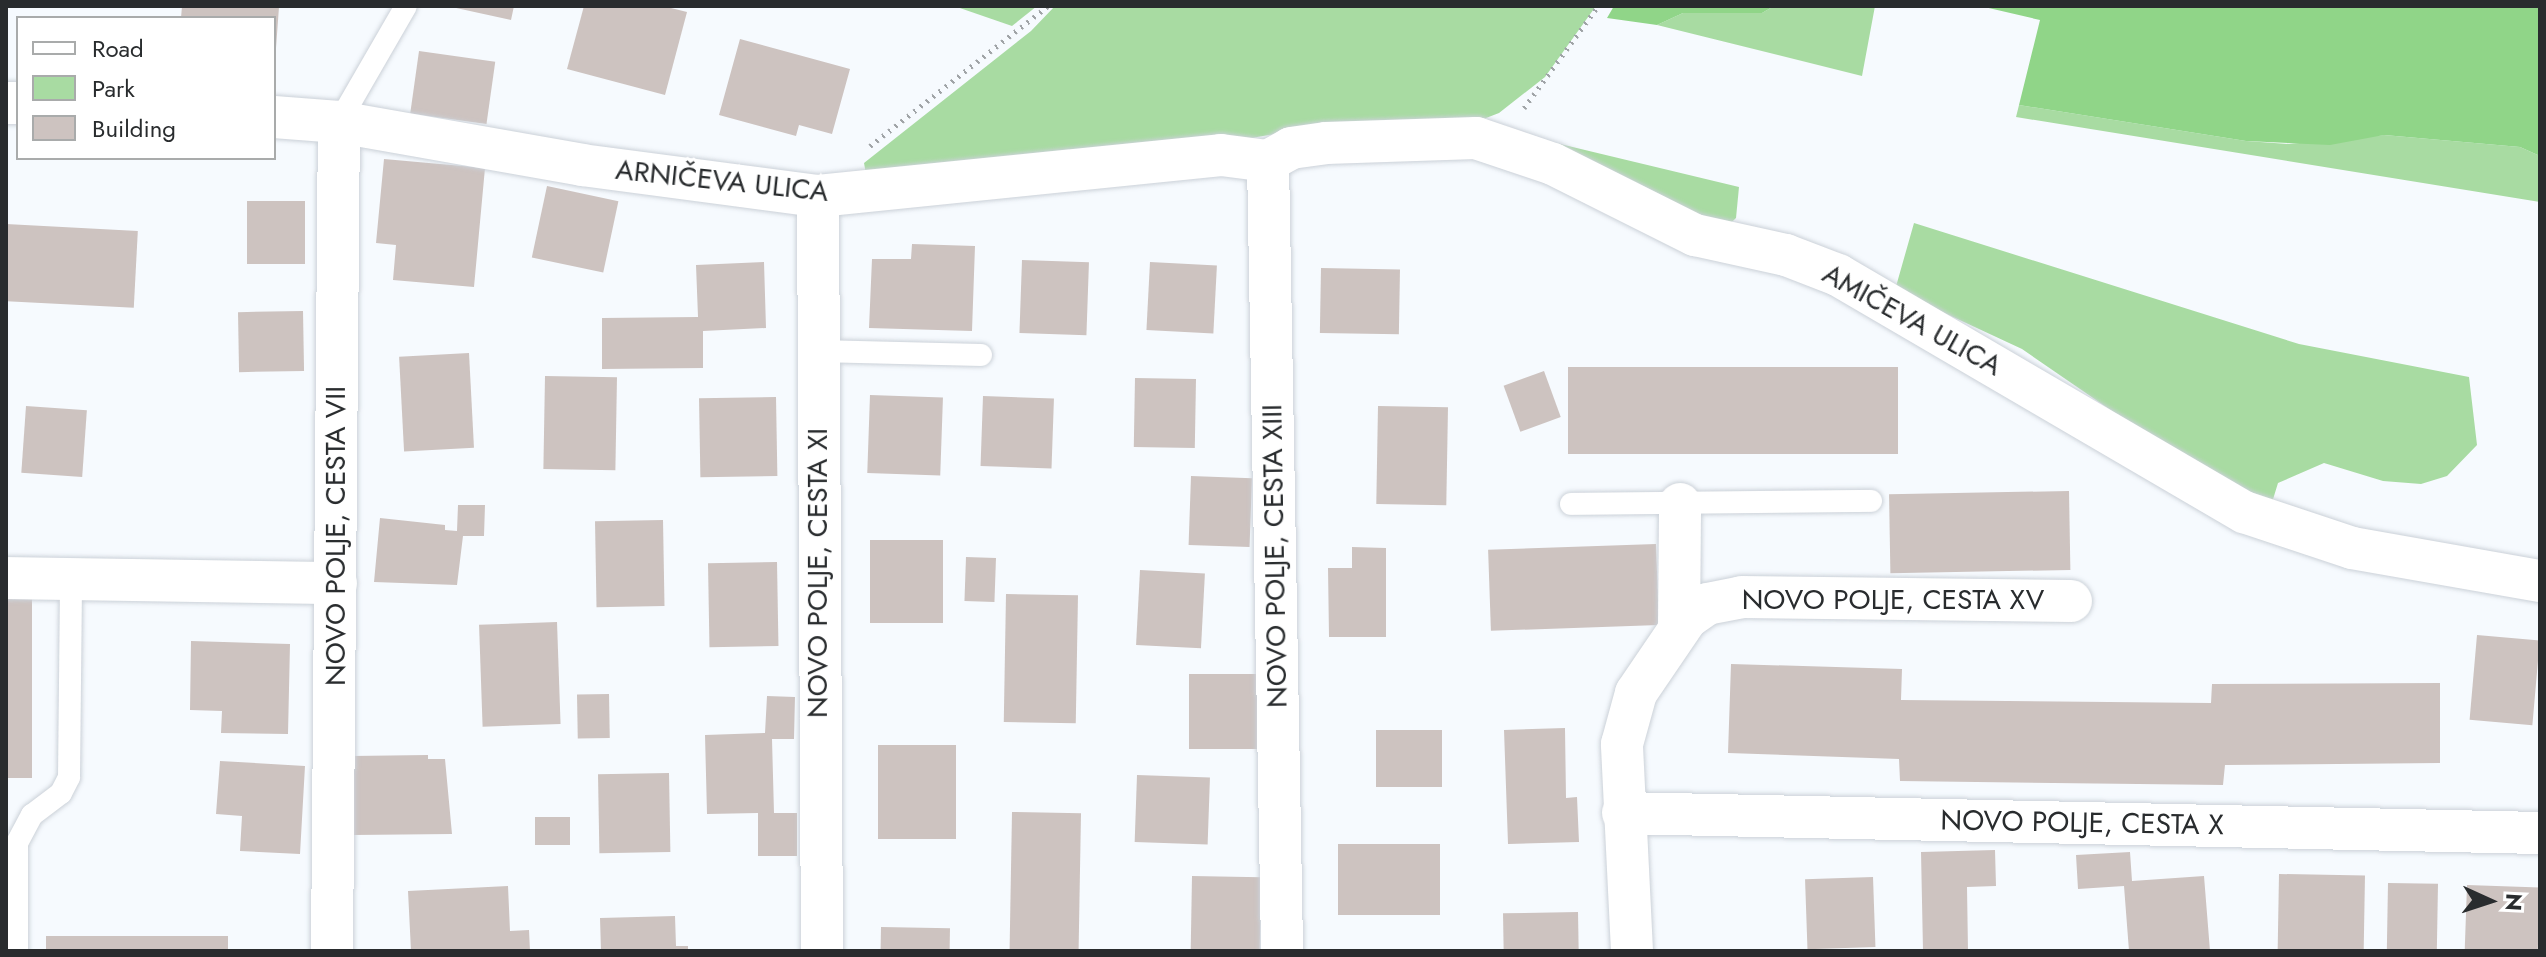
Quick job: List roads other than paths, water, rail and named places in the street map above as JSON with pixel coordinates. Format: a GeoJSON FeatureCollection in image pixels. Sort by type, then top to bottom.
{"type":"FeatureCollection","features":[{"type":"Feature","properties":{"kind":"street","name":"ARNIČEVA ULICA"},"geometry":{"type":"LineString","coordinates":[[276,117],[339,122],[582,165],[818,196],[1221,155],[1268,161]]}},
{"type":"Feature","properties":{"kind":"street","name":"NOVO POLJE, CESTA VII"},"geometry":{"type":"LineString","coordinates":[[332,951],[339,122]]}},
{"type":"Feature","properties":{"kind":"street","name":"AMIČEVA ULICA"},"geometry":{"type":"LineString","coordinates":[[1268,161],[1291,148],[1326,143],[1476,138],[1553,164],[1695,235],[1786,255],[1838,275],[2244,512],[2352,548],[2540,581]]}},
{"type":"Feature","properties":{"kind":"street","name":"NOVO POLJE, CESTA XIII"},"geometry":{"type":"LineString","coordinates":[[1268,161],[1282,951]]}},
{"type":"Feature","properties":{"kind":"street","name":"NOVO POLJE, CESTA XI"},"geometry":{"type":"LineString","coordinates":[[818,196],[822,951]]}},
{"type":"Feature","properties":{"kind":"street"},"geometry":{"type":"LineString","coordinates":[[1679,627],[1680,504]]}},
{"type":"Feature","properties":{"kind":"street"},"geometry":{"type":"LineString","coordinates":[[6,578],[336,583]]}},
{"type":"Feature","properties":{"kind":"street","name":"NOVO POLJE, CESTA XV"},"geometry":{"type":"LineString","coordinates":[[1632,951],[1622,744],[1636,693],[1679,627],[1707,604],[1742,597],[2071,601]]}},
{"type":"Feature","properties":{"kind":"street","name":"NOVO POLJE, CESTA X"},"geometry":{"type":"LineString","coordinates":[[1623,813],[2540,833]]}},
{"type":"Feature","properties":{"kind":"lane"},"geometry":{"type":"LineString","coordinates":[[339,122],[401,10]]}},
{"type":"Feature","properties":{"kind":"lane"},"geometry":{"type":"LineString","coordinates":[[818,351],[981,355]]}},
{"type":"Feature","properties":{"kind":"lane"},"geometry":{"type":"LineString","coordinates":[[1571,504],[1871,501]]}},
{"type":"Feature","properties":{"kind":"lane"},"geometry":{"type":"LineString","coordinates":[[17,951],[17,843],[32,815],[61,793],[69,777],[71,580]]}}]}
